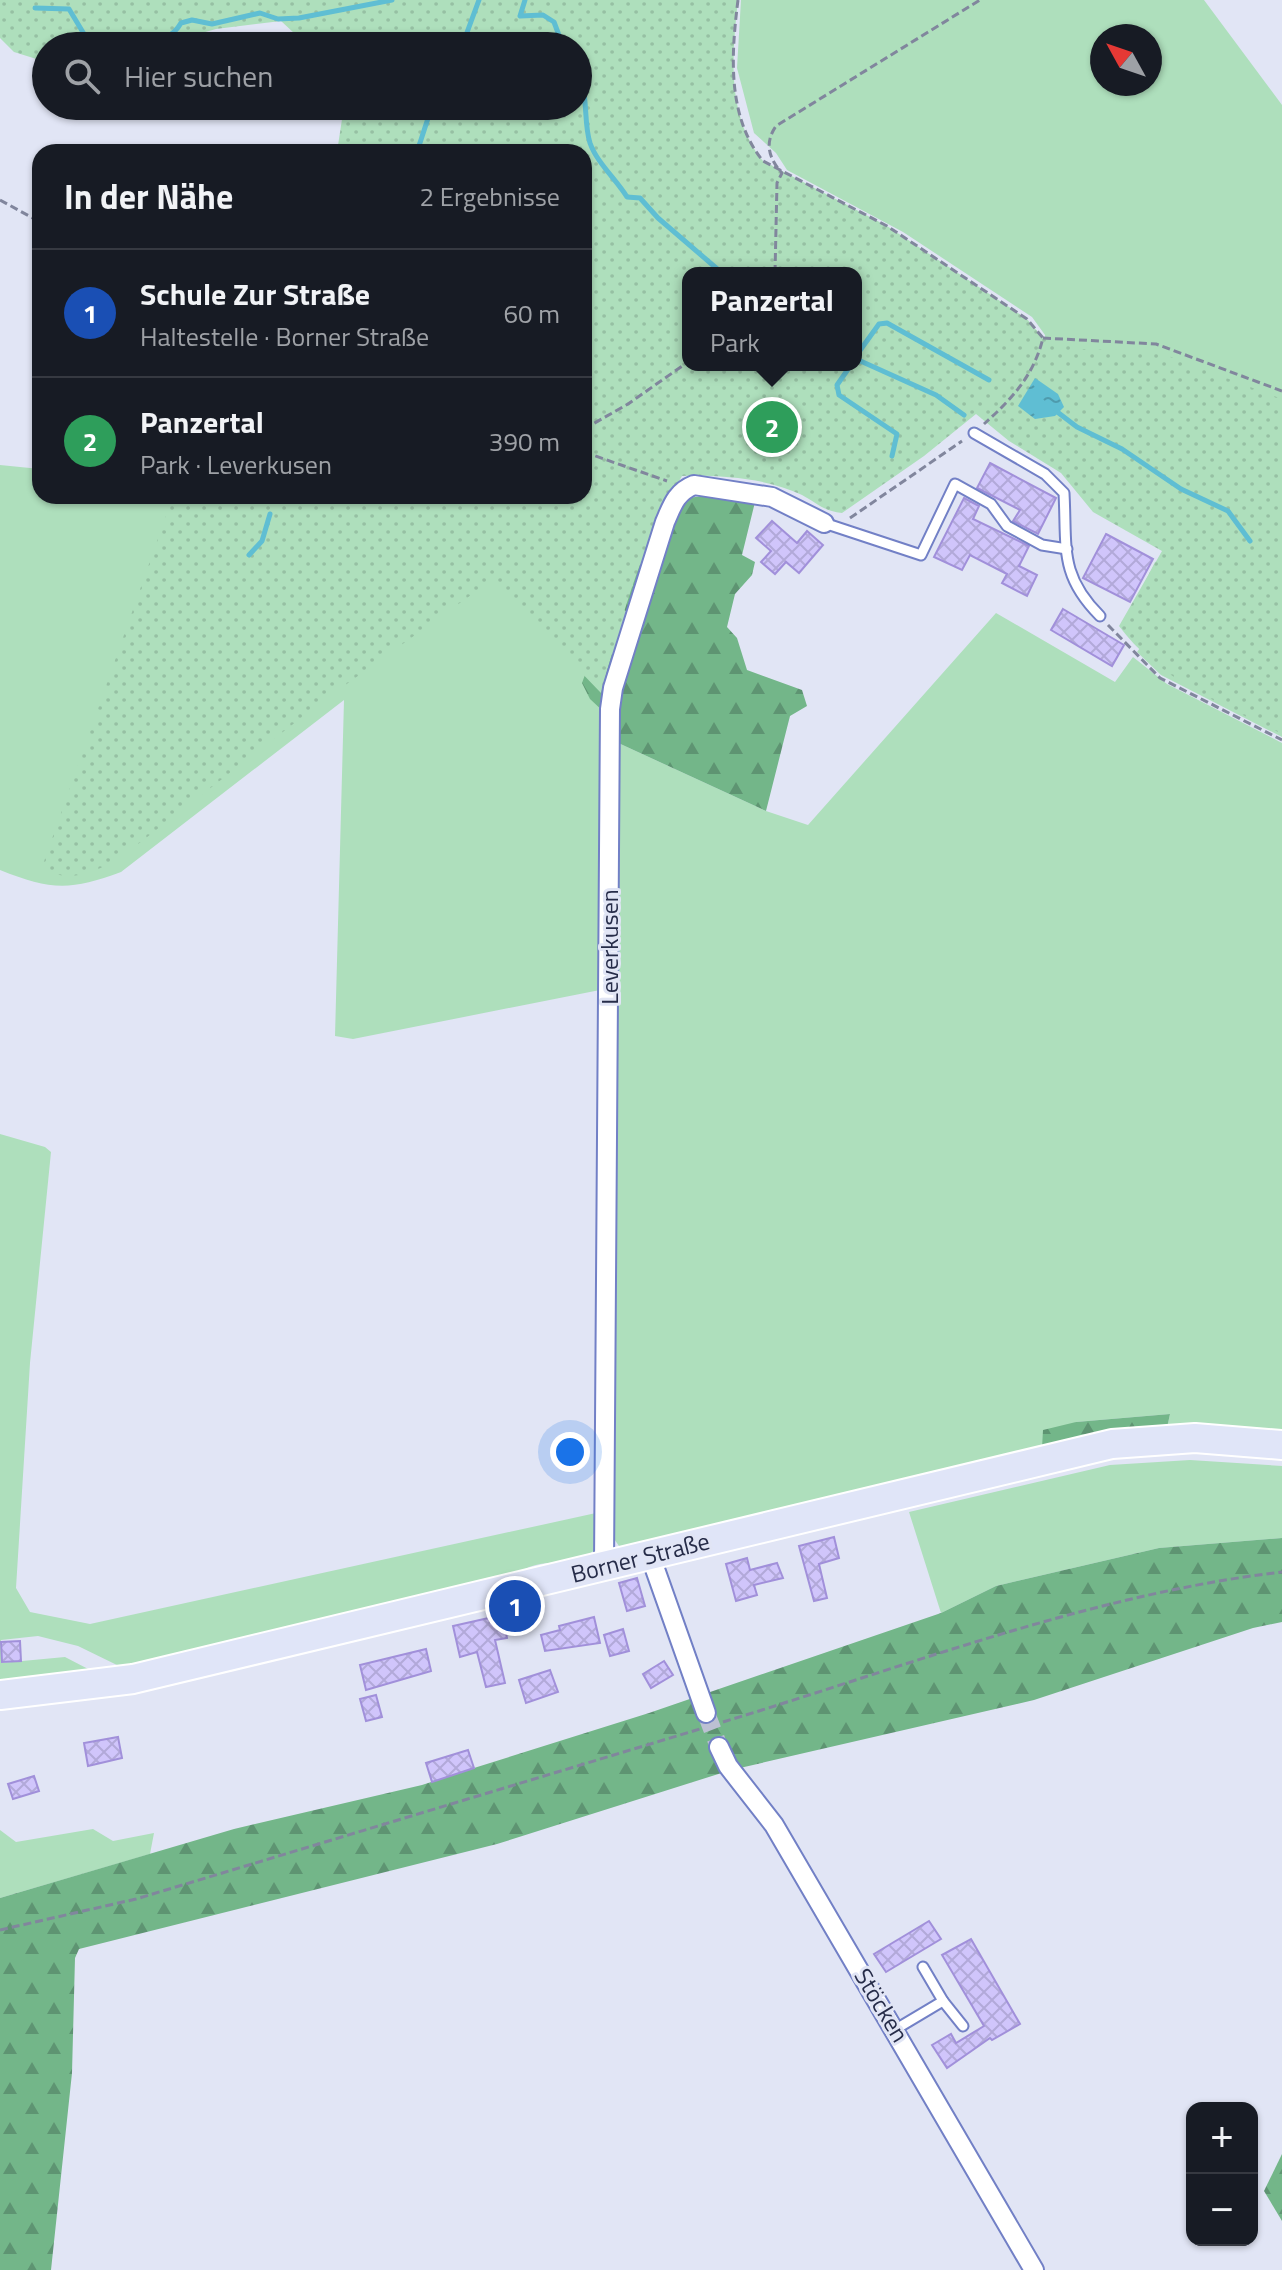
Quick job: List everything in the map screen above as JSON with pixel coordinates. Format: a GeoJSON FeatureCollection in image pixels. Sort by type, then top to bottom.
{"type":"FeatureCollection","features":[{"type":"Feature","properties":{"kind":"main road","name":"Borner Straße"},"geometry":{"type":"LineString","coordinates":[[0,1695],[133,1679],[1112,1444],[1195,1438],[1282,1445]]}},
{"type":"Feature","properties":{"kind":"street"},"geometry":{"type":"LineString","coordinates":[[682,491],[694,485],[772,497],[824,523]]}},
{"type":"Feature","properties":{"kind":"street","name":"Leverkusen"},"geometry":{"type":"LineString","coordinates":[[604,1565],[610,709],[617,674],[665,522],[675,497],[682,491]]}},
{"type":"Feature","properties":{"kind":"street"},"geometry":{"type":"LineString","coordinates":[[650,1555],[706,1713]]}},
{"type":"Feature","properties":{"kind":"street","name":"Stöcken"},"geometry":{"type":"LineString","coordinates":[[719,1747],[728,1766],[774,1825],[896,2029],[1034,2270]]}},
{"type":"Feature","properties":{"kind":"lane"},"geometry":{"type":"LineString","coordinates":[[974,433],[1045,474],[1064,493],[1069,575],[1079,595],[1100,616]]}},
{"type":"Feature","properties":{"kind":"lane"},"geometry":{"type":"LineString","coordinates":[[824,523],[921,555],[955,484],[991,504],[1007,526],[1042,545],[1067,549]]}},
{"type":"Feature","properties":{"kind":"lane"},"geometry":{"type":"LineString","coordinates":[[923,1967],[943,2001],[963,2026]]}},
{"type":"Feature","properties":{"kind":"lane"},"geometry":{"type":"LineString","coordinates":[[896,2029],[943,2001]]}},
{"type":"Feature","properties":{"kind":"path"},"geometry":{"type":"LineString","coordinates":[[738,0],[733,59],[741,122],[750,145],[763,161],[887,226],[1027,319],[1043,338],[1156,344],[1282,391]]}},
{"type":"Feature","properties":{"kind":"path"},"geometry":{"type":"LineString","coordinates":[[782,173],[770,160],[769,141],[776,126],[980,0]]}},
{"type":"Feature","properties":{"kind":"path"},"geometry":{"type":"LineString","coordinates":[[775,267],[777,183],[782,173]]}},
{"type":"Feature","properties":{"kind":"path"},"geometry":{"type":"LineString","coordinates":[[0,200],[32,218]]}},
{"type":"Feature","properties":{"kind":"path"},"geometry":{"type":"LineString","coordinates":[[824,523],[845,521],[974,433],[1019,389],[1033,369],[1043,338]]}},
{"type":"Feature","properties":{"kind":"path"},"geometry":{"type":"LineString","coordinates":[[592,424],[682,366]]}},
{"type":"Feature","properties":{"kind":"path"},"geometry":{"type":"LineString","coordinates":[[592,455],[663,478],[682,491]]}},
{"type":"Feature","properties":{"kind":"path"},"geometry":{"type":"LineString","coordinates":[[1100,616],[1160,678],[1282,740]]}},
{"type":"Feature","properties":{"kind":"path"},"geometry":{"type":"LineString","coordinates":[[0,1930],[82,1914],[182,1886],[1109,1605],[1218,1581],[1282,1572]]}},
{"type":"Feature","properties":{"kind":"green space"},"geometry":{"type":"Polygon","coordinates":[[[0,0],[738,0],[734,42],[737,105],[751,143],[763,161],[887,226],[1027,319],[1043,338],[1082,349],[1155,351],[1282,399],[1282,734],[1193,689],[1135,645],[1119,626],[1162,551],[1093,512],[1061,473],[1009,441],[976,414],[924,456],[842,513],[825,509],[788,489],[759,481],[682,476],[644,554],[601,693],[492,580],[323,701],[120,858],[72,876],[41,870],[170,504],[592,504],[592,144],[338,144],[342,120],[592,120],[592,32],[293,32],[281,21],[205,32],[32,32],[32,58],[14,52],[0,38],[0,0]]]}},
{"type":"Feature","properties":{"kind":"green space"},"geometry":{"type":"Polygon","coordinates":[[[741,0],[1204,0],[1282,105],[1282,737],[1161,675],[1137,652],[1148,637],[1141,590],[1155,562],[1227,535],[1046,346],[1045,335],[1032,317],[903,232],[787,170],[776,153],[754,133],[737,68],[741,0]]]}},
{"type":"Feature","properties":{"kind":"green space"},"geometry":{"type":"Polygon","coordinates":[[[0,465],[32,468],[32,504],[592,504],[592,495],[666,489],[648,563],[626,567],[633,586],[625,589],[629,613],[605,713],[605,989],[353,1039],[335,1036],[344,700],[121,872],[88,883],[60,886],[0,870],[0,465]]]}},
{"type":"Feature","properties":{"kind":"green space"},"geometry":{"type":"Polygon","coordinates":[[[725,493],[756,498],[742,555],[755,562],[752,575],[735,594],[727,627],[737,638],[747,670],[802,690],[807,706],[790,716],[766,811],[614,741],[605,713],[590,699],[582,683],[590,661],[616,653],[629,613],[616,605],[625,589],[633,586],[626,567],[648,563],[654,545],[642,537],[645,521],[659,524],[688,498],[725,493]]]}},
{"type":"Feature","properties":{"kind":"green space"},"geometry":{"type":"Polygon","coordinates":[[[996,613],[1115,682],[1133,657],[1167,684],[1282,743],[1282,1435],[1167,1428],[1170,1414],[1076,1422],[1042,1448],[630,1548],[619,1546],[612,1536],[614,741],[766,811],[808,825],[996,613]]]}},
{"type":"Feature","properties":{"kind":"green space"},"geometry":{"type":"Polygon","coordinates":[[[0,1134],[45,1147],[51,1152],[30,1363],[16,1588],[30,1612],[90,1624],[596,1513],[597,1547],[579,1559],[535,1565],[518,1575],[180,1657],[119,1666],[78,1646],[38,1636],[1,1640],[1,1663],[65,1657],[92,1671],[0,1684],[0,1134]]]}},
{"type":"Feature","properties":{"kind":"green space"},"geometry":{"type":"Polygon","coordinates":[[[1170,1414],[1167,1428],[1079,1438],[1042,1448],[1043,1430],[1076,1422],[1170,1414]]]}},
{"type":"Feature","properties":{"kind":"green space"},"geometry":{"type":"Polygon","coordinates":[[[1190,1460],[1282,1466],[1282,1538],[1159,1548],[996,1586],[941,1613],[909,1512],[1110,1465],[1190,1460]]]}},
{"type":"Feature","properties":{"kind":"green space"},"geometry":{"type":"Polygon","coordinates":[[[1282,1538],[1282,1622],[1253,1628],[1034,1700],[731,1770],[497,1844],[79,1949],[75,1958],[72,2073],[51,2270],[0,2270],[0,1898],[234,1829],[422,1785],[649,1713],[941,1613],[996,1586],[1159,1548],[1282,1538]]]}},
{"type":"Feature","properties":{"kind":"green space"},"geometry":{"type":"Polygon","coordinates":[[[93,1829],[113,1841],[154,1833],[150,1854],[0,1898],[0,1830],[16,1842],[93,1829]]]}},
{"type":"Feature","properties":{"kind":"green space"},"geometry":{"type":"Polygon","coordinates":[[[1282,2154],[1282,2221],[1264,2191],[1282,2154]]]}},
{"type":"Feature","properties":{"kind":"water"},"geometry":{"type":"Polygon","coordinates":[[[1035,378],[1058,394],[1064,407],[1055,416],[1035,419],[1018,406],[1035,378]]]}},
{"type":"Feature","properties":{"kind":"building"},"geometry":{"type":"Polygon","coordinates":[[[990,463],[1056,498],[1038,534],[1013,521],[1020,510],[977,488],[990,463]]]}},
{"type":"Feature","properties":{"kind":"building"},"geometry":{"type":"Polygon","coordinates":[[[964,498],[979,506],[973,519],[1029,546],[1019,566],[1037,575],[1027,596],[1002,583],[1007,574],[970,555],[962,570],[934,557],[964,498]]]}},
{"type":"Feature","properties":{"kind":"building"},"geometry":{"type":"Polygon","coordinates":[[[772,521],[797,543],[807,531],[823,545],[799,573],[786,562],[775,574],[761,562],[771,551],[756,538],[772,521]]]}},
{"type":"Feature","properties":{"kind":"building"},"geometry":{"type":"Polygon","coordinates":[[[1106,534],[1153,559],[1130,602],[1083,578],[1106,534]]]}},
{"type":"Feature","properties":{"kind":"building"},"geometry":{"type":"Polygon","coordinates":[[[1063,609],[1124,645],[1112,666],[1051,630],[1063,609]]]}},
{"type":"Feature","properties":{"kind":"building"},"geometry":{"type":"Polygon","coordinates":[[[834,1537],[839,1558],[819,1564],[827,1598],[814,1601],[799,1546],[834,1537]]]}},
{"type":"Feature","properties":{"kind":"building"},"geometry":{"type":"Polygon","coordinates":[[[747,1558],[750,1570],[777,1563],[783,1578],[754,1585],[757,1595],[736,1601],[726,1564],[747,1558]]]}},
{"type":"Feature","properties":{"kind":"building"},"geometry":{"type":"Polygon","coordinates":[[[637,1578],[645,1606],[627,1611],[619,1583],[637,1578]]]}},
{"type":"Feature","properties":{"kind":"building"},"geometry":{"type":"Polygon","coordinates":[[[502,1615],[507,1638],[495,1640],[505,1683],[486,1687],[477,1652],[460,1657],[453,1626],[502,1615]]]}},
{"type":"Feature","properties":{"kind":"building"},"geometry":{"type":"Polygon","coordinates":[[[594,1617],[600,1643],[545,1651],[541,1635],[560,1630],[559,1626],[594,1617]]]}},
{"type":"Feature","properties":{"kind":"building"},"geometry":{"type":"Polygon","coordinates":[[[623,1629],[629,1651],[610,1656],[604,1635],[623,1629]]]}},
{"type":"Feature","properties":{"kind":"building"},"geometry":{"type":"Polygon","coordinates":[[[20,1641],[21,1661],[2,1662],[1,1642],[20,1641]]]}},
{"type":"Feature","properties":{"kind":"building"},"geometry":{"type":"Polygon","coordinates":[[[426,1649],[431,1671],[366,1690],[360,1665],[426,1649]]]}},
{"type":"Feature","properties":{"kind":"building"},"geometry":{"type":"Polygon","coordinates":[[[664,1661],[673,1675],[651,1688],[643,1674],[664,1661]]]}},
{"type":"Feature","properties":{"kind":"building"},"geometry":{"type":"Polygon","coordinates":[[[550,1670],[558,1692],[526,1703],[519,1680],[550,1670]]]}},
{"type":"Feature","properties":{"kind":"building"},"geometry":{"type":"Polygon","coordinates":[[[376,1695],[382,1717],[366,1721],[360,1699],[376,1695]]]}},
{"type":"Feature","properties":{"kind":"building"},"geometry":{"type":"Polygon","coordinates":[[[118,1737],[122,1758],[88,1766],[84,1743],[118,1737]]]}},
{"type":"Feature","properties":{"kind":"building"},"geometry":{"type":"Polygon","coordinates":[[[468,1750],[474,1768],[432,1782],[426,1763],[468,1750]]]}},
{"type":"Feature","properties":{"kind":"building"},"geometry":{"type":"Polygon","coordinates":[[[34,1776],[39,1791],[13,1799],[8,1784],[34,1776]]]}},
{"type":"Feature","properties":{"kind":"building"},"geometry":{"type":"Polygon","coordinates":[[[929,1921],[941,1939],[886,1972],[874,1954],[929,1921]]]}},
{"type":"Feature","properties":{"kind":"building"},"geometry":{"type":"Polygon","coordinates":[[[971,1939],[1020,2024],[992,2040],[990,2038],[947,2068],[932,2045],[951,2034],[956,2043],[984,2026],[942,1955],[971,1939]]]}},
{"type":"Feature","properties":{"kind":"waterway"},"geometry":{"type":"LineString","coordinates":[[174,32],[181,23],[192,20],[212,24],[260,13],[278,19],[299,18],[392,0]]}},
{"type":"Feature","properties":{"kind":"waterway"},"geometry":{"type":"LineString","coordinates":[[467,32],[479,0]]}},
{"type":"Feature","properties":{"kind":"waterway"},"geometry":{"type":"LineString","coordinates":[[525,0],[520,16],[543,15],[554,22],[558,32]]}},
{"type":"Feature","properties":{"kind":"waterway"},"geometry":{"type":"LineString","coordinates":[[35,8],[69,9],[83,32]]}},
{"type":"Feature","properties":{"kind":"waterway"},"geometry":{"type":"LineString","coordinates":[[420,144],[427,120]]}},
{"type":"Feature","properties":{"kind":"waterway"},"geometry":{"type":"LineString","coordinates":[[586,120],[590,144]]}},
{"type":"Feature","properties":{"kind":"waterway"},"geometry":{"type":"LineString","coordinates":[[592,148],[627,197],[640,198],[658,218],[715,267]]}},
{"type":"Feature","properties":{"kind":"waterway"},"geometry":{"type":"LineString","coordinates":[[862,348],[879,324],[887,323],[989,380]]}},
{"type":"Feature","properties":{"kind":"waterway"},"geometry":{"type":"LineString","coordinates":[[862,362],[936,395],[964,415]]}},
{"type":"Feature","properties":{"kind":"waterway"},"geometry":{"type":"LineString","coordinates":[[847,371],[837,385],[839,395],[897,434],[892,456]]}},
{"type":"Feature","properties":{"kind":"waterway"},"geometry":{"type":"LineString","coordinates":[[1056,411],[1077,427],[1122,449],[1181,489],[1228,511],[1250,541]]}},
{"type":"Feature","properties":{"kind":"waterway"},"geometry":{"type":"LineString","coordinates":[[249,555],[262,541],[270,514]]}},
{"type":"Feature","properties":{"kind":"tunnel"},"geometry":{"type":"LineString","coordinates":[[706,1713],[719,1747]]}},
{"type":"Feature","properties":{"kind":"place","name":"Panzertal"},"geometry":{"type":"Point","coordinates":[772,427]}},
{"type":"Feature","properties":{"kind":"place","name":"Schule Zur Straße"},"geometry":{"type":"Point","coordinates":[515,1606]}}]}
